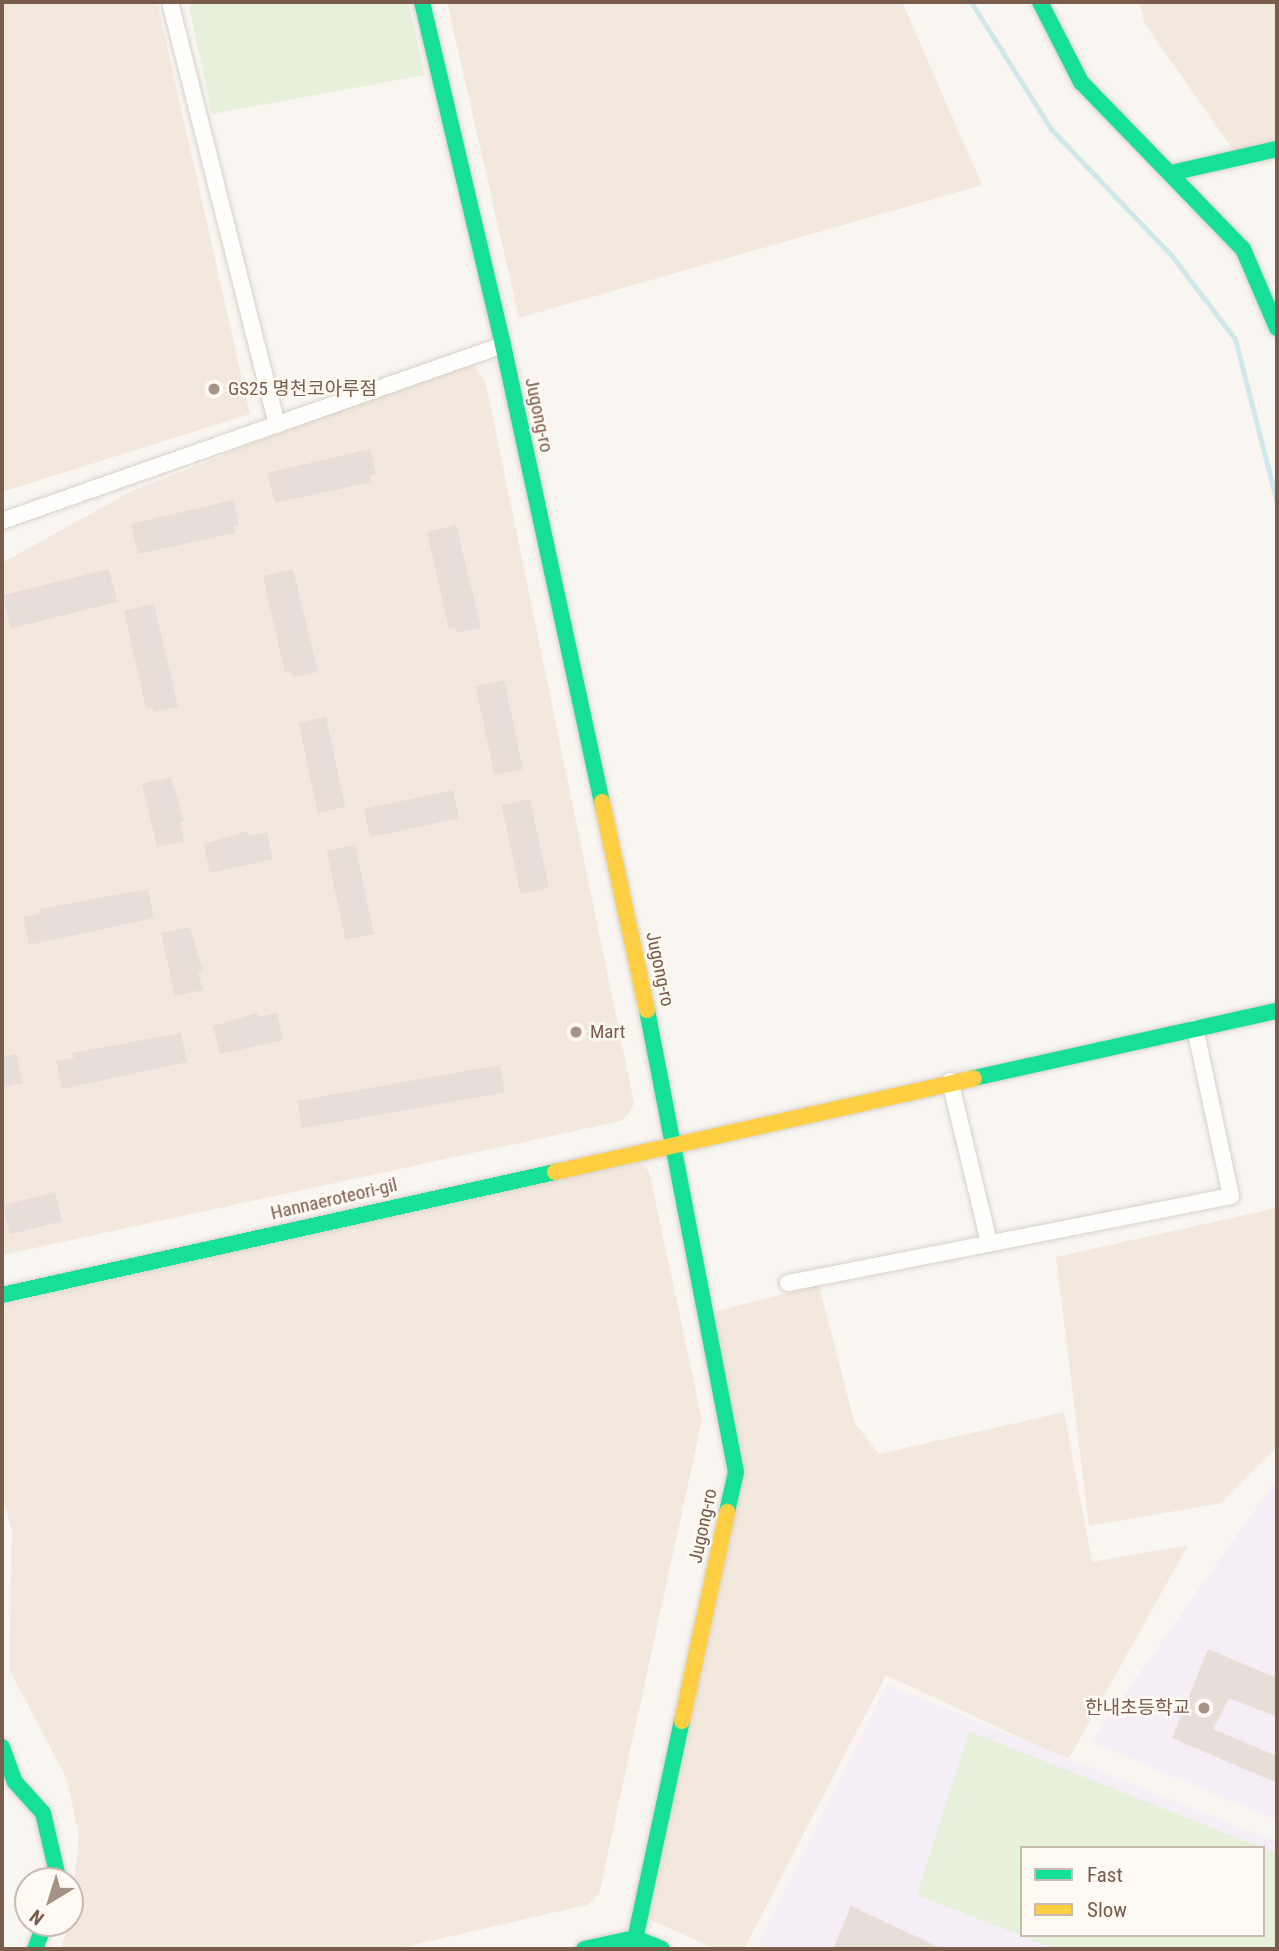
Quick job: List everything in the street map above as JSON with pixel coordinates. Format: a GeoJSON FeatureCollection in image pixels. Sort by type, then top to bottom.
{"type":"FeatureCollection","features":[{"type":"Feature","properties":{"kind":"street"},"geometry":{"type":"LineString","coordinates":[[170,2],[277,425]]}},
{"type":"Feature","properties":{"kind":"street","name":"Jugong-ro"},"geometry":{"type":"LineString","coordinates":[[422,2],[503,345],[676,1145],[736,1472],[634,1944]]}},
{"type":"Feature","properties":{"kind":"street"},"geometry":{"type":"LineString","coordinates":[[1040,2],[1081,82],[1243,249],[1277,328]]}},
{"type":"Feature","properties":{"kind":"street"},"geometry":{"type":"LineString","coordinates":[[1171,173],[1277,149]]}},
{"type":"Feature","properties":{"kind":"street"},"geometry":{"type":"LineString","coordinates":[[2,521],[503,345]]}},
{"type":"Feature","properties":{"kind":"street","name":"Hannaeroteori-gil"},"geometry":{"type":"LineString","coordinates":[[2,1295],[950,1081],[1277,1011]]}},
{"type":"Feature","properties":{"kind":"street"},"geometry":{"type":"LineString","coordinates":[[788,1283],[1231,1196],[1195,1028]]}},
{"type":"Feature","properties":{"kind":"street"},"geometry":{"type":"LineString","coordinates":[[950,1081],[989,1242]]}},
{"type":"Feature","properties":{"kind":"street"},"geometry":{"type":"LineString","coordinates":[[2,1747],[8,1784],[43,1813],[56,1867]]}},
{"type":"Feature","properties":{"kind":"street"},"geometry":{"type":"LineString","coordinates":[[584,1949],[634,1944],[662,1949]]}},
{"type":"Feature","properties":{"kind":"shaded area"},"geometry":{"type":"Polygon","coordinates":[[[2,2],[157,2],[250,414],[2,492],[2,2]]]}},
{"type":"Feature","properties":{"kind":"shaded area"},"geometry":{"type":"Polygon","coordinates":[[[447,2],[902,2],[982,185],[519,318],[447,2]]]}},
{"type":"Feature","properties":{"kind":"shaded area"},"geometry":{"type":"Polygon","coordinates":[[[1139,2],[1277,2],[1277,141],[1234,151],[1145,24],[1139,2]]]}},
{"type":"Feature","properties":{"kind":"shaded area"},"geometry":{"type":"Polygon","coordinates":[[[458,363],[476,367],[486,384],[634,1103],[630,1112],[621,1121],[2,1255],[2,563],[132,491],[458,363]]]}},
{"type":"Feature","properties":{"kind":"shaded area"},"geometry":{"type":"Polygon","coordinates":[[[625,1156],[636,1159],[649,1171],[702,1420],[599,1894],[587,1905],[395,1949],[60,1949],[65,1937],[84,1937],[84,1867],[76,1867],[79,1836],[67,1779],[9,1669],[12,1532],[2,1494],[2,1306],[625,1156]]]}},
{"type":"Feature","properties":{"kind":"shaded area"},"geometry":{"type":"Polygon","coordinates":[[[1277,1208],[1277,1447],[1221,1503],[1089,1526],[1056,1257],[1277,1208]]]}},
{"type":"Feature","properties":{"kind":"shaded area"},"geometry":{"type":"Polygon","coordinates":[[[819,1285],[854,1422],[879,1454],[1064,1412],[1092,1562],[1188,1545],[1068,1760],[886,1675],[744,1949],[716,1949],[635,1913],[729,1464],[697,1316],[819,1285]]]}},
{"type":"Feature","properties":{"kind":"shaded area"},"geometry":{"type":"Polygon","coordinates":[[[1277,1478],[1277,1820],[1091,1742],[1277,1478]]]}},
{"type":"Feature","properties":{"kind":"shaded area"},"geometry":{"type":"Polygon","coordinates":[[[887,1685],[1277,1842],[1277,1949],[756,1949],[887,1685]]]}},
{"type":"Feature","properties":{"kind":"green space"},"geometry":{"type":"Polygon","coordinates":[[[188,2],[408,2],[425,75],[212,114],[188,2]]]}},
{"type":"Feature","properties":{"kind":"green space"},"geometry":{"type":"Polygon","coordinates":[[[969,1731],[1258,1846],[1020,1846],[1020,1935],[917,1895],[969,1731]]]}},
{"type":"Feature","properties":{"kind":"green space"},"geometry":{"type":"Polygon","coordinates":[[[1265,1849],[1277,1854],[1277,1949],[1055,1949],[1024,1937],[1265,1937],[1265,1849]]]}},
{"type":"Feature","properties":{"kind":"building"},"geometry":{"type":"Polygon","coordinates":[[[370,449],[376,474],[370,475],[371,482],[275,503],[267,473],[370,449]]]}},
{"type":"Feature","properties":{"kind":"building"},"geometry":{"type":"Polygon","coordinates":[[[233,500],[239,525],[233,526],[235,533],[138,554],[131,524],[233,500]]]}},
{"type":"Feature","properties":{"kind":"building"},"geometry":{"type":"Polygon","coordinates":[[[456,525],[481,628],[456,633],[455,627],[449,629],[427,532],[456,525]]]}},
{"type":"Feature","properties":{"kind":"building"},"geometry":{"type":"Polygon","coordinates":[[[109,569],[117,602],[10,629],[2,596],[109,569]]]}},
{"type":"Feature","properties":{"kind":"building"},"geometry":{"type":"Polygon","coordinates":[[[293,569],[318,672],[293,677],[292,672],[285,673],[263,576],[293,569]]]}},
{"type":"Feature","properties":{"kind":"building"},"geometry":{"type":"Polygon","coordinates":[[[154,604],[178,707],[154,712],[152,707],[146,708],[124,611],[154,604]]]}},
{"type":"Feature","properties":{"kind":"building"},"geometry":{"type":"Polygon","coordinates":[[[504,680],[523,769],[495,775],[476,686],[504,680]]]}},
{"type":"Feature","properties":{"kind":"building"},"geometry":{"type":"Polygon","coordinates":[[[326,717],[345,807],[318,813],[299,723],[326,717]]]}},
{"type":"Feature","properties":{"kind":"building"},"geometry":{"type":"Polygon","coordinates":[[[171,777],[184,821],[180,822],[184,841],[157,847],[142,784],[171,777]]]}},
{"type":"Feature","properties":{"kind":"building"},"geometry":{"type":"Polygon","coordinates":[[[453,790],[459,818],[370,837],[364,809],[453,790]]]}},
{"type":"Feature","properties":{"kind":"building"},"geometry":{"type":"Polygon","coordinates":[[[530,799],[549,888],[521,894],[502,805],[530,799]]]}},
{"type":"Feature","properties":{"kind":"building"},"geometry":{"type":"Polygon","coordinates":[[[248,831],[249,836],[267,832],[273,859],[210,873],[204,844],[248,831]]]}},
{"type":"Feature","properties":{"kind":"building"},"geometry":{"type":"Polygon","coordinates":[[[355,845],[374,934],[346,940],[327,851],[355,845]]]}},
{"type":"Feature","properties":{"kind":"building"},"geometry":{"type":"Polygon","coordinates":[[[148,889],[154,918],[29,945],[23,917],[40,913],[39,909],[148,889]]]}},
{"type":"Feature","properties":{"kind":"building"},"geometry":{"type":"Polygon","coordinates":[[[190,927],[203,971],[198,972],[203,990],[175,996],[161,933],[190,927]]]}},
{"type":"Feature","properties":{"kind":"building"},"geometry":{"type":"Polygon","coordinates":[[[257,1013],[258,1017],[277,1013],[283,1040],[220,1054],[213,1026],[257,1013]]]}},
{"type":"Feature","properties":{"kind":"building"},"geometry":{"type":"Polygon","coordinates":[[[181,1033],[187,1062],[62,1089],[56,1061],[74,1058],[72,1053],[181,1033]]]}},
{"type":"Feature","properties":{"kind":"building"},"geometry":{"type":"Polygon","coordinates":[[[16,1054],[22,1083],[2,1088],[2,1057],[16,1054]]]}},
{"type":"Feature","properties":{"kind":"building"},"geometry":{"type":"Polygon","coordinates":[[[500,1065],[505,1093],[302,1128],[297,1101],[500,1065]]]}},
{"type":"Feature","properties":{"kind":"building"},"geometry":{"type":"Polygon","coordinates":[[[55,1192],[62,1221],[10,1234],[3,1205],[55,1192]]]}},
{"type":"Feature","properties":{"kind":"building","name":"한내초등학교"},"geometry":{"type":"Polygon","coordinates":[[[1208,1649],[1277,1678],[1277,1717],[1229,1698],[1213,1729],[1277,1756],[1277,1783],[1172,1738],[1208,1649]]]}},
{"type":"Feature","properties":{"kind":"building"},"geometry":{"type":"Polygon","coordinates":[[[851,1906],[943,1949],[833,1949],[851,1906]]]}},
{"type":"Feature","properties":{"kind":"waterway"},"geometry":{"type":"LineString","coordinates":[[971,2],[1051,129],[1172,256],[1235,339],[1277,502]]}},
{"type":"Feature","properties":{"kind":"traffic: fast"},"geometry":{"type":"LineString","coordinates":[[422,2],[503,345],[602,802]]}},
{"type":"Feature","properties":{"kind":"traffic: fast"},"geometry":{"type":"LineString","coordinates":[[1040,2],[1081,82],[1243,249],[1277,328]]}},
{"type":"Feature","properties":{"kind":"traffic: fast"},"geometry":{"type":"LineString","coordinates":[[1171,173],[1277,149]]}},
{"type":"Feature","properties":{"kind":"traffic: fast"},"geometry":{"type":"LineString","coordinates":[[647,1010],[736,1472],[727,1512]]}},
{"type":"Feature","properties":{"kind":"traffic: fast"},"geometry":{"type":"LineString","coordinates":[[974,1078],[1277,1011]]}},
{"type":"Feature","properties":{"kind":"traffic: fast"},"geometry":{"type":"LineString","coordinates":[[2,1295],[555,1172]]}},
{"type":"Feature","properties":{"kind":"traffic: fast"},"geometry":{"type":"LineString","coordinates":[[633,1949],[682,1721]]}},
{"type":"Feature","properties":{"kind":"traffic: fast"},"geometry":{"type":"LineString","coordinates":[[2,1747],[15,1782],[43,1813],[56,1867]]}},
{"type":"Feature","properties":{"kind":"traffic: fast"},"geometry":{"type":"LineString","coordinates":[[35,1949],[40,1937]]}},
{"type":"Feature","properties":{"kind":"traffic: fast"},"geometry":{"type":"LineString","coordinates":[[584,1949],[635,1938],[662,1949]]}},
{"type":"Feature","properties":{"kind":"traffic: slow"},"geometry":{"type":"LineString","coordinates":[[602,802],[647,1010]]}},
{"type":"Feature","properties":{"kind":"traffic: slow"},"geometry":{"type":"LineString","coordinates":[[555,1172],[974,1078]]}},
{"type":"Feature","properties":{"kind":"traffic: slow"},"geometry":{"type":"LineString","coordinates":[[682,1721],[727,1512]]}},
{"type":"Feature","properties":{"kind":"place","name":"GS25 명천코아루점"},"geometry":{"type":"Point","coordinates":[214,389]}},
{"type":"Feature","properties":{"kind":"place","name":"Mart"},"geometry":{"type":"Point","coordinates":[576,1032]}},
{"type":"Feature","properties":{"kind":"place","name":"한내초등학교"},"geometry":{"type":"Point","coordinates":[1204,1708]}}]}
